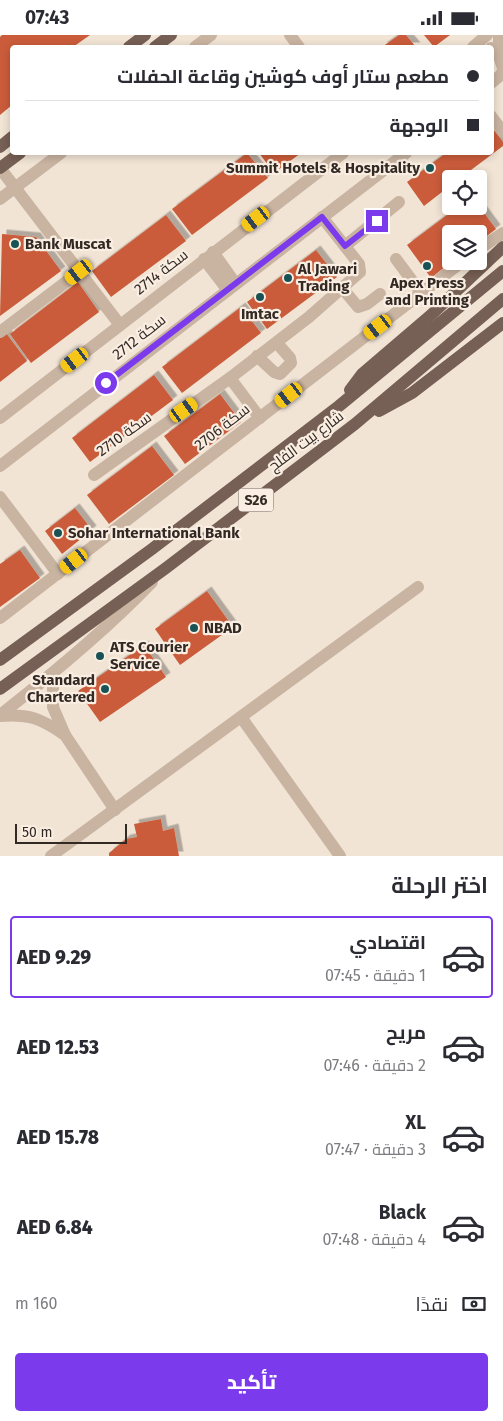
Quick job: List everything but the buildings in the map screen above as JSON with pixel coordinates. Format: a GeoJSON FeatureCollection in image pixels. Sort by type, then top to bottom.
{"type":"FeatureCollection","features":[{"type":"Feature","properties":{"kind":"main road"},"geometry":{"type":"LineString","coordinates":[[132,45],[145,35]]}},
{"type":"Feature","properties":{"kind":"main road"},"geometry":{"type":"LineString","coordinates":[[158,45],[171,35]]}},
{"type":"Feature","properties":{"kind":"main road"},"geometry":{"type":"LineString","coordinates":[[0,147],[10,139]]}},
{"type":"Feature","properties":{"kind":"main road"},"geometry":{"type":"LineString","coordinates":[[0,168],[17,155]]}},
{"type":"Feature","properties":{"kind":"main road"},"geometry":{"type":"LineString","coordinates":[[339,406],[362,375],[431,315],[503,247]]}},
{"type":"Feature","properties":{"kind":"main road","name":"شارع بيت الفلج"},"geometry":{"type":"LineString","coordinates":[[0,660],[152,549],[339,406],[503,271]]}},
{"type":"Feature","properties":{"kind":"main road","name":"شارع بيت الفلج"},"geometry":{"type":"LineString","coordinates":[[0,689],[166,568],[355,424],[503,299]]}},
{"type":"Feature","properties":{"kind":"main road"},"geometry":{"type":"LineString","coordinates":[[355,424],[412,393],[503,323]]}},
{"type":"Feature","properties":{"kind":"main road"},"geometry":{"type":"LineString","coordinates":[[0,653],[27,641]]}},
{"type":"Feature","properties":{"kind":"street"},"geometry":{"type":"LineString","coordinates":[[199,45],[212,35]]}},
{"type":"Feature","properties":{"kind":"street"},"geometry":{"type":"LineString","coordinates":[[475,45],[487,35]]}},
{"type":"Feature","properties":{"kind":"street"},"geometry":{"type":"LineString","coordinates":[[494,81],[501,75],[497,58],[500,35]]}},
{"type":"Feature","properties":{"kind":"street"},"geometry":{"type":"LineString","coordinates":[[494,120],[503,132]]}},
{"type":"Feature","properties":{"kind":"street"},"geometry":{"type":"LineString","coordinates":[[0,199],[58,155]]}},
{"type":"Feature","properties":{"kind":"street","name":"سكة 2714"},"geometry":{"type":"LineString","coordinates":[[0,418],[208,255],[340,155]]}},
{"type":"Feature","properties":{"kind":"street","name":"سكة 2712"},"geometry":{"type":"LineString","coordinates":[[0,466],[231,286],[403,155]]}},
{"type":"Feature","properties":{"kind":"street"},"geometry":{"type":"LineString","coordinates":[[0,168],[120,325]]}},
{"type":"Feature","properties":{"kind":"street"},"geometry":{"type":"LineString","coordinates":[[322,217],[345,246],[399,202]]}},
{"type":"Feature","properties":{"kind":"street"},"geometry":{"type":"LineString","coordinates":[[487,244],[503,233]]}},
{"type":"Feature","properties":{"kind":"street","name":"سكة 2710"},"geometry":{"type":"LineString","coordinates":[[94,475],[277,343],[343,289],[357,276],[360,268],[345,246]]}},
{"type":"Feature","properties":{"kind":"street"},"geometry":{"type":"LineString","coordinates":[[208,255],[231,286]]}},
{"type":"Feature","properties":{"kind":"street"},"geometry":{"type":"LineString","coordinates":[[396,259],[422,293]]}},
{"type":"Feature","properties":{"kind":"street","name":"سكة 2706"},"geometry":{"type":"LineString","coordinates":[[0,618],[451,270]]}},
{"type":"Feature","properties":{"kind":"street"},"geometry":{"type":"LineString","coordinates":[[0,332],[79,272]]}},
{"type":"Feature","properties":{"kind":"street"},"geometry":{"type":"LineString","coordinates":[[343,289],[358,307],[380,294]]}},
{"type":"Feature","properties":{"kind":"street"},"geometry":{"type":"LineString","coordinates":[[258,356],[274,372],[280,374],[291,363],[290,358],[277,343]]}},
{"type":"Feature","properties":{"kind":"street"},"geometry":{"type":"LineString","coordinates":[[230,378],[260,418]]}},
{"type":"Feature","properties":{"kind":"street"},"geometry":{"type":"LineString","coordinates":[[0,497],[58,573]]}},
{"type":"Feature","properties":{"kind":"street"},"geometry":{"type":"LineString","coordinates":[[0,715],[53,674],[117,618],[166,568]]}},
{"type":"Feature","properties":{"kind":"street"},"geometry":{"type":"LineString","coordinates":[[51,856],[418,587]]}},
{"type":"Feature","properties":{"kind":"street"},"geometry":{"type":"LineString","coordinates":[[53,674],[53,707],[65,735],[115,810]]}},
{"type":"Feature","properties":{"kind":"street"},"geometry":{"type":"LineString","coordinates":[[0,715],[22,714],[42,719],[65,735]]}},
{"type":"Feature","properties":{"kind":"street"},"geometry":{"type":"LineString","coordinates":[[241,717],[340,856]]}},
{"type":"Feature","properties":{"kind":"place","name":"Summit Hotels & Hospitality"},"geometry":{"type":"Point","coordinates":[430,168]}},
{"type":"Feature","properties":{"kind":"place","name":"Bank Muscat"},"geometry":{"type":"Point","coordinates":[15,244]}},
{"type":"Feature","properties":{"kind":"place","name":"Apex Press and Printing"},"geometry":{"type":"Point","coordinates":[427,266]}},
{"type":"Feature","properties":{"kind":"place","name":"Al Jawari Trading"},"geometry":{"type":"Point","coordinates":[288,278]}},
{"type":"Feature","properties":{"kind":"place","name":"Imtac"},"geometry":{"type":"Point","coordinates":[260,297]}},
{"type":"Feature","properties":{"kind":"place","name":"Sohar International Bank"},"geometry":{"type":"Point","coordinates":[58,533]}},
{"type":"Feature","properties":{"kind":"place","name":"NBAD"},"geometry":{"type":"Point","coordinates":[194,628]}},
{"type":"Feature","properties":{"kind":"place","name":"ATS Courier Service"},"geometry":{"type":"Point","coordinates":[100,656]}},
{"type":"Feature","properties":{"kind":"place","name":"Standard Chartered"},"geometry":{"type":"Point","coordinates":[105,689]}},
{"type":"Feature","properties":{"kind":"route"},"geometry":{"type":"LineString","coordinates":[[106,383],[322,217],[345,246],[377,221]]}}]}
